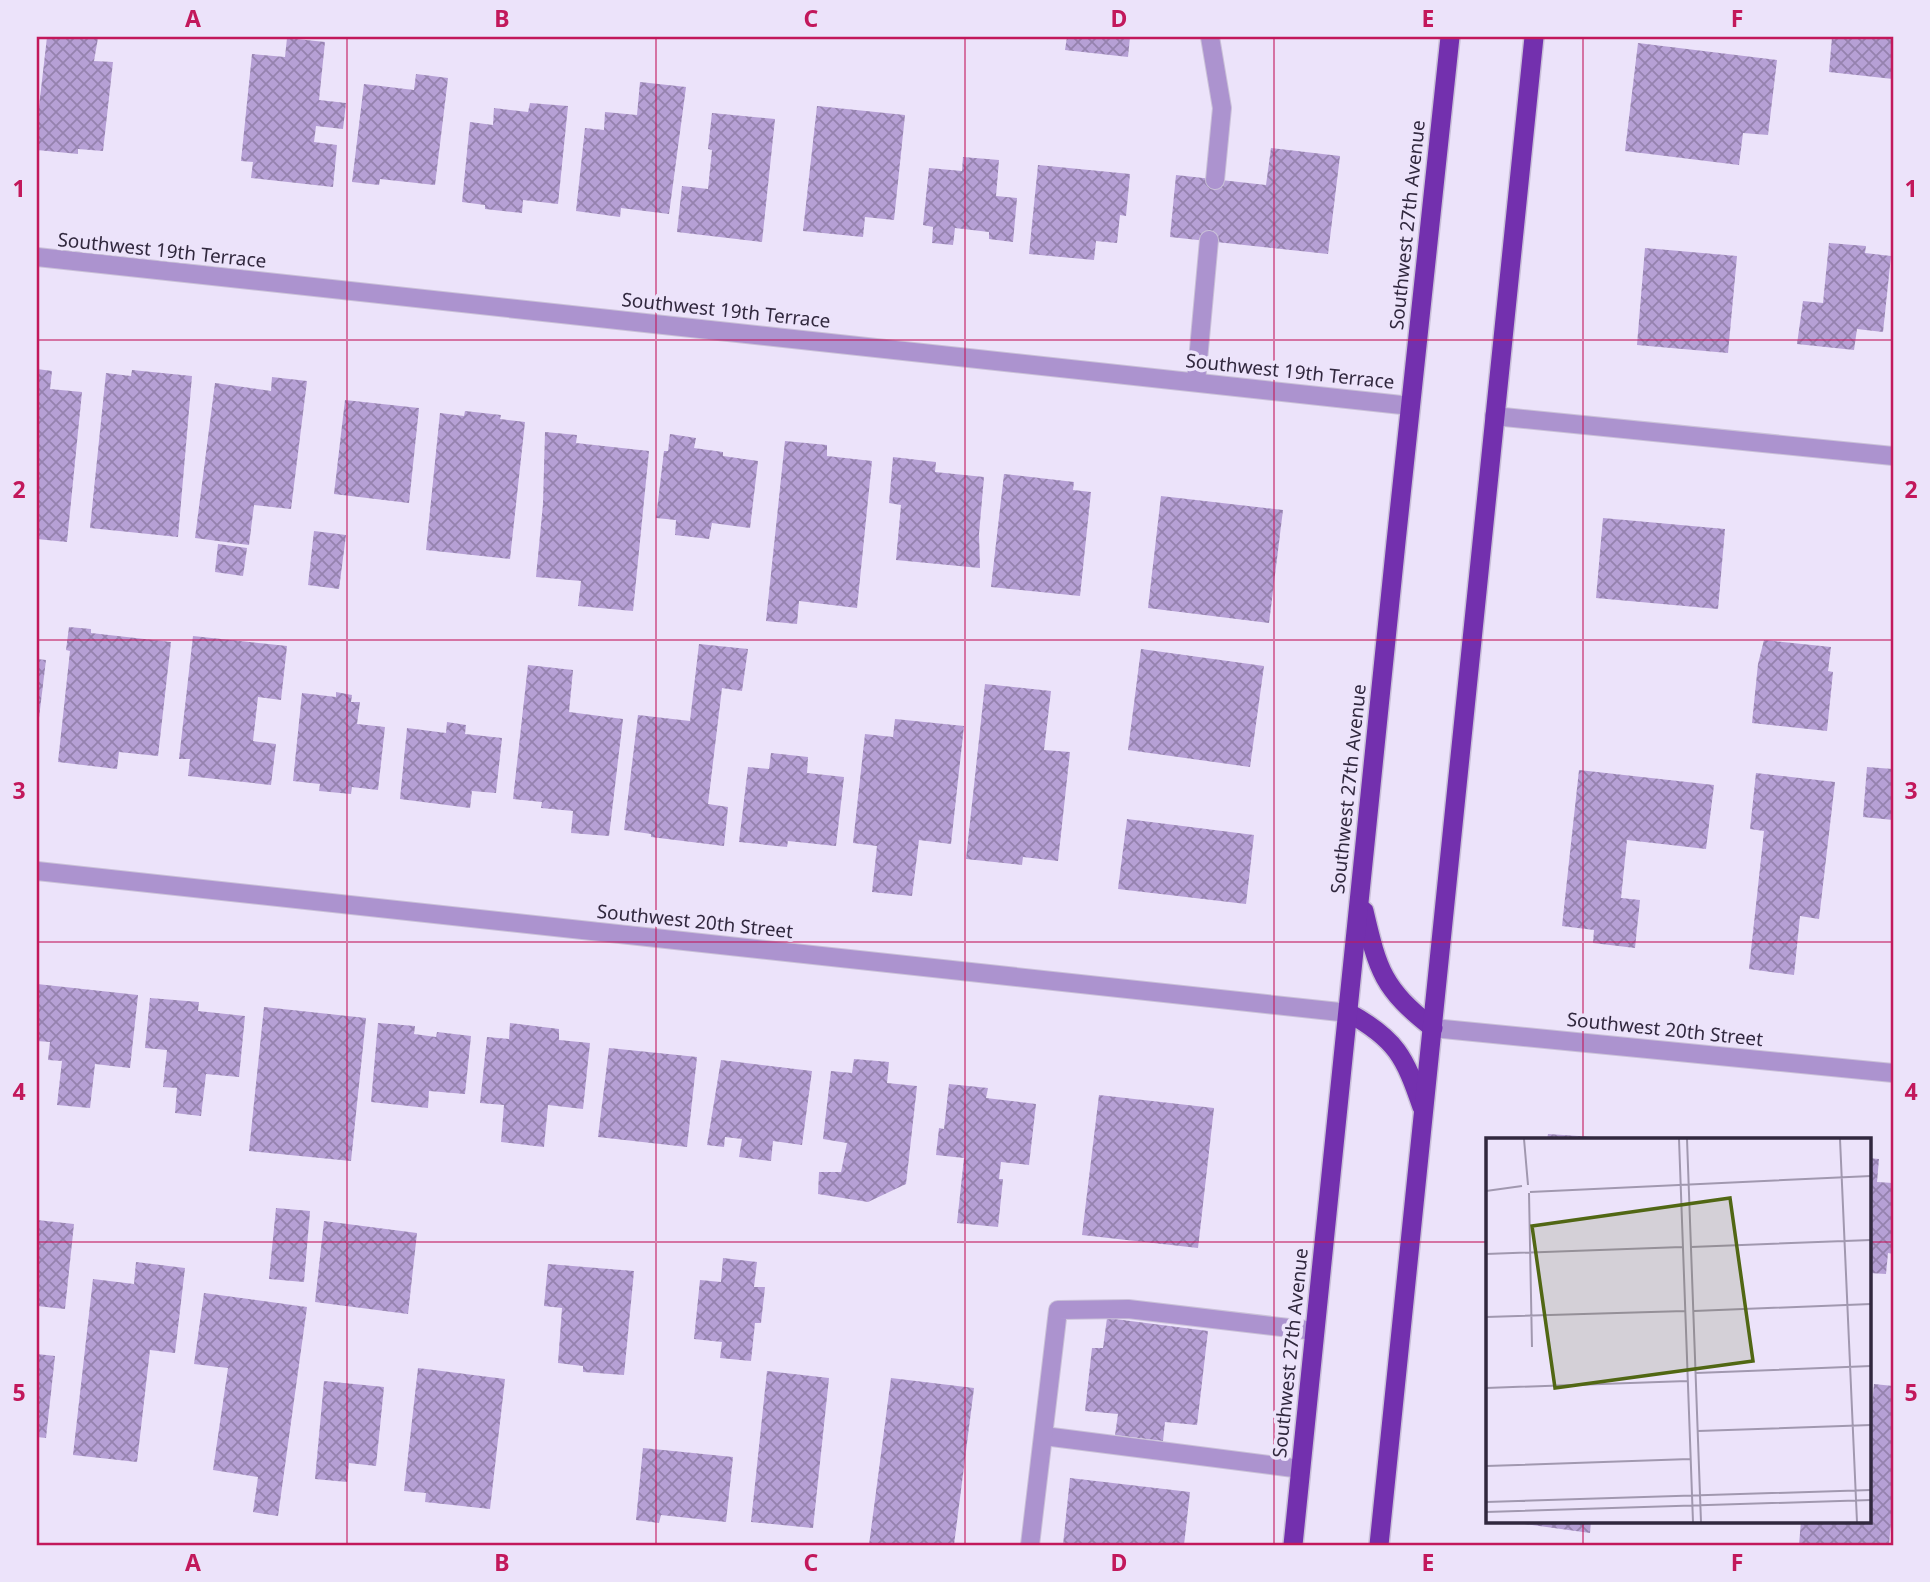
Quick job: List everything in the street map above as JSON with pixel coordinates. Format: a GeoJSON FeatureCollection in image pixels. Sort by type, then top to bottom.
{"type":"FeatureCollection","features":[{"type":"Feature","properties":{"kind":"highway","name":"Southwest 27th Avenue"},"geometry":{"type":"LineString","coordinates":[[1293,1545],[1450,37]]}},
{"type":"Feature","properties":{"kind":"highway"},"geometry":{"type":"LineString","coordinates":[[1379,1545],[1534,37]]}},
{"type":"Feature","properties":{"kind":"highway"},"geometry":{"type":"LineString","coordinates":[[1360,893],[1376,962],[1392,990],[1412,1012],[1433,1028]]}},
{"type":"Feature","properties":{"kind":"highway"},"geometry":{"type":"LineString","coordinates":[[1349,1013],[1372,1026],[1392,1043],[1409,1068],[1425,1115]]}},
{"type":"Feature","properties":{"kind":"street"},"geometry":{"type":"LineString","coordinates":[[1210,37],[1222,108],[1215,180]]}},
{"type":"Feature","properties":{"kind":"street"},"geometry":{"type":"LineString","coordinates":[[1196,382],[1209,240]]}},
{"type":"Feature","properties":{"kind":"street","name":"Southwest 19th Terrace"},"geometry":{"type":"LineString","coordinates":[[37,257],[1410,406]]}},
{"type":"Feature","properties":{"kind":"street"},"geometry":{"type":"LineString","coordinates":[[1494,416],[1893,456]]}},
{"type":"Feature","properties":{"kind":"street","name":"Southwest 20th Street"},"geometry":{"type":"LineString","coordinates":[[37,871],[1349,1013]]}},
{"type":"Feature","properties":{"kind":"street","name":"Southwest 20th Street"},"geometry":{"type":"LineString","coordinates":[[1433,1028],[1893,1073]]}},
{"type":"Feature","properties":{"kind":"street"},"geometry":{"type":"LineString","coordinates":[[1031,1545],[1058,1310],[1128,1309],[1315,1331]]}},
{"type":"Feature","properties":{"kind":"street"},"geometry":{"type":"LineString","coordinates":[[1044,1436],[1301,1469]]}},
{"type":"Feature","properties":{"kind":"building"},"geometry":{"type":"Polygon","coordinates":[[[47,37],[98,38],[94,61],[113,62],[103,151],[78,149],[78,154],[37,150],[37,124],[47,37]]]}},
{"type":"Feature","properties":{"kind":"building"},"geometry":{"type":"Polygon","coordinates":[[[1067,37],[1130,37],[1128,57],[1065,50],[1067,37]]]}},
{"type":"Feature","properties":{"kind":"building"},"geometry":{"type":"Polygon","coordinates":[[[1832,37],[1893,37],[1893,79],[1829,72],[1832,37]]]}},
{"type":"Feature","properties":{"kind":"building"},"geometry":{"type":"Polygon","coordinates":[[[287,38],[325,42],[319,100],[346,103],[343,129],[316,126],[314,142],[337,145],[333,187],[251,178],[253,162],[241,161],[252,54],[285,57],[287,38]]]}},
{"type":"Feature","properties":{"kind":"building"},"geometry":{"type":"Polygon","coordinates":[[[1638,43],[1777,60],[1768,135],[1743,133],[1739,165],[1625,151],[1638,43]]]}},
{"type":"Feature","properties":{"kind":"building"},"geometry":{"type":"Polygon","coordinates":[[[416,74],[448,78],[435,185],[380,179],[379,185],[352,182],[364,84],[414,90],[416,74]]]}},
{"type":"Feature","properties":{"kind":"building"},"geometry":{"type":"Polygon","coordinates":[[[640,82],[686,87],[669,214],[621,208],[620,217],[576,211],[585,128],[604,130],[605,112],[637,115],[640,82]]]}},
{"type":"Feature","properties":{"kind":"building"},"geometry":{"type":"Polygon","coordinates":[[[530,103],[568,106],[558,204],[523,200],[522,213],[485,209],[485,205],[462,202],[470,122],[493,125],[494,108],[528,112],[530,103]]]}},
{"type":"Feature","properties":{"kind":"building"},"geometry":{"type":"Polygon","coordinates":[[[817,106],[905,115],[894,220],[865,217],[863,237],[803,231],[817,106]]]}},
{"type":"Feature","properties":{"kind":"building"},"geometry":{"type":"Polygon","coordinates":[[[712,113],[775,119],[762,242],[677,232],[682,186],[708,189],[712,150],[708,149],[712,113]]]}},
{"type":"Feature","properties":{"kind":"building"},"geometry":{"type":"Polygon","coordinates":[[[1271,148],[1340,156],[1328,254],[1170,237],[1176,175],[1266,185],[1271,148]]]}},
{"type":"Feature","properties":{"kind":"building"},"geometry":{"type":"Polygon","coordinates":[[[963,157],[999,160],[996,196],[1017,198],[1013,242],[989,239],[989,232],[955,228],[953,245],[932,243],[933,227],[923,225],[929,168],[962,171],[963,157]]]}},
{"type":"Feature","properties":{"kind":"building"},"geometry":{"type":"Polygon","coordinates":[[[1038,165],[1130,174],[1126,216],[1120,215],[1117,243],[1096,241],[1094,260],[1029,254],[1038,165]]]}},
{"type":"Feature","properties":{"kind":"building"},"geometry":{"type":"Polygon","coordinates":[[[1829,243],[1866,246],[1865,253],[1891,256],[1883,332],[1857,329],[1854,350],[1797,344],[1803,301],[1823,303],[1829,243]]]}},
{"type":"Feature","properties":{"kind":"building"},"geometry":{"type":"Polygon","coordinates":[[[1645,248],[1737,256],[1728,353],[1637,345],[1645,248]]]}},
{"type":"Feature","properties":{"kind":"building"},"geometry":{"type":"Polygon","coordinates":[[[37,369],[52,371],[50,389],[82,392],[67,542],[37,539],[37,369]]]}},
{"type":"Feature","properties":{"kind":"building"},"geometry":{"type":"Polygon","coordinates":[[[132,370],[192,376],[178,537],[90,528],[106,373],[131,376],[132,370]]]}},
{"type":"Feature","properties":{"kind":"building"},"geometry":{"type":"Polygon","coordinates":[[[272,377],[307,381],[291,509],[254,505],[249,545],[195,538],[215,383],[271,391],[272,377]]]}},
{"type":"Feature","properties":{"kind":"building"},"geometry":{"type":"Polygon","coordinates":[[[345,400],[419,408],[409,503],[334,494],[345,400]]]}},
{"type":"Feature","properties":{"kind":"building"},"geometry":{"type":"Polygon","coordinates":[[[465,411],[501,415],[500,419],[525,422],[510,559],[426,550],[440,413],[464,416],[465,411]]]}},
{"type":"Feature","properties":{"kind":"building"},"geometry":{"type":"Polygon","coordinates":[[[545,432],[577,435],[576,443],[649,451],[633,611],[578,606],[581,581],[536,577],[543,504],[545,432]]]}},
{"type":"Feature","properties":{"kind":"building"},"geometry":{"type":"Polygon","coordinates":[[[670,434],[696,438],[694,448],[758,461],[750,528],[712,523],[709,539],[675,535],[676,520],[656,518],[664,451],[668,451],[670,434]]]}},
{"type":"Feature","properties":{"kind":"building"},"geometry":{"type":"Polygon","coordinates":[[[785,441],[827,445],[827,456],[872,461],[857,608],[799,601],[797,624],[766,621],[785,441]]]}},
{"type":"Feature","properties":{"kind":"building"},"geometry":{"type":"Polygon","coordinates":[[[893,457],[936,462],[935,472],[984,477],[979,534],[980,568],[896,560],[901,505],[889,503],[893,457]]]}},
{"type":"Feature","properties":{"kind":"building"},"geometry":{"type":"Polygon","coordinates":[[[1004,474],[1074,482],[1073,490],[1091,492],[1080,596],[991,587],[1004,474]]]}},
{"type":"Feature","properties":{"kind":"building"},"geometry":{"type":"Polygon","coordinates":[[[1161,496],[1283,510],[1269,623],[1148,608],[1161,496]]]}},
{"type":"Feature","properties":{"kind":"building"},"geometry":{"type":"Polygon","coordinates":[[[1603,518],[1725,529],[1718,609],[1596,598],[1603,518]]]}},
{"type":"Feature","properties":{"kind":"building"},"geometry":{"type":"Polygon","coordinates":[[[314,531],[346,535],[339,589],[308,585],[314,531]]]}},
{"type":"Feature","properties":{"kind":"building"},"geometry":{"type":"Polygon","coordinates":[[[218,544],[247,548],[243,576],[215,572],[218,544]]]}},
{"type":"Feature","properties":{"kind":"building"},"geometry":{"type":"Polygon","coordinates":[[[69,627],[91,629],[91,633],[171,642],[158,756],[119,752],[117,769],[58,762],[70,651],[66,650],[69,627]]]}},
{"type":"Feature","properties":{"kind":"building"},"geometry":{"type":"Polygon","coordinates":[[[193,636],[287,646],[281,700],[258,697],[253,741],[276,744],[271,785],[188,776],[190,759],[179,759],[193,636]]]}},
{"type":"Feature","properties":{"kind":"building"},"geometry":{"type":"Polygon","coordinates":[[[1764,640],[1831,647],[1828,671],[1833,672],[1827,731],[1752,723],[1758,664],[1764,640]]]}},
{"type":"Feature","properties":{"kind":"building"},"geometry":{"type":"Polygon","coordinates":[[[699,644],[748,649],[742,691],[722,688],[708,804],[728,807],[724,846],[651,837],[651,834],[624,830],[638,715],[690,721],[699,644]]]}},
{"type":"Feature","properties":{"kind":"building"},"geometry":{"type":"Polygon","coordinates":[[[1141,649],[1264,666],[1250,767],[1128,750],[1141,649]]]}},
{"type":"Feature","properties":{"kind":"building"},"geometry":{"type":"Polygon","coordinates":[[[37,659],[46,660],[38,726],[37,726],[37,659]]]}},
{"type":"Feature","properties":{"kind":"building"},"geometry":{"type":"Polygon","coordinates":[[[528,665],[573,670],[569,712],[623,719],[609,836],[571,833],[573,811],[541,808],[542,802],[513,799],[528,665]]]}},
{"type":"Feature","properties":{"kind":"building"},"geometry":{"type":"Polygon","coordinates":[[[985,684],[1051,691],[1044,750],[1070,752],[1058,861],[1023,857],[1022,865],[966,859],[985,684]]]}},
{"type":"Feature","properties":{"kind":"building"},"geometry":{"type":"Polygon","coordinates":[[[336,692],[352,695],[351,702],[360,702],[357,724],[385,727],[378,790],[352,787],[351,794],[319,791],[320,784],[293,781],[302,693],[336,697],[336,692]]]}},
{"type":"Feature","properties":{"kind":"building"},"geometry":{"type":"Polygon","coordinates":[[[895,719],[964,726],[951,844],[919,840],[912,896],[872,892],[877,846],[853,843],[865,734],[893,737],[895,719]]]}},
{"type":"Feature","properties":{"kind":"building"},"geometry":{"type":"Polygon","coordinates":[[[447,722],[466,725],[465,734],[502,738],[496,793],[472,791],[470,808],[400,799],[407,728],[446,733],[447,722]]]}},
{"type":"Feature","properties":{"kind":"building"},"geometry":{"type":"Polygon","coordinates":[[[771,753],[808,757],[807,773],[844,777],[836,846],[788,841],[787,847],[739,842],[748,767],[769,769],[771,753]]]}},
{"type":"Feature","properties":{"kind":"building"},"geometry":{"type":"Polygon","coordinates":[[[1867,767],[1893,769],[1893,820],[1863,817],[1867,767]]]}},
{"type":"Feature","properties":{"kind":"building"},"geometry":{"type":"Polygon","coordinates":[[[1579,770],[1714,785],[1706,849],[1627,840],[1621,898],[1640,900],[1635,948],[1593,943],[1594,930],[1562,926],[1579,770]]]}},
{"type":"Feature","properties":{"kind":"building"},"geometry":{"type":"Polygon","coordinates":[[[1756,773],[1835,782],[1819,919],[1800,916],[1794,975],[1749,969],[1764,831],[1750,829],[1756,773]]]}},
{"type":"Feature","properties":{"kind":"building"},"geometry":{"type":"Polygon","coordinates":[[[1127,819],[1254,835],[1246,904],[1118,889],[1127,819]]]}},
{"type":"Feature","properties":{"kind":"building"},"geometry":{"type":"Polygon","coordinates":[[[37,984],[138,995],[130,1068],[95,1064],[90,1108],[57,1105],[62,1061],[48,1060],[50,1042],[37,1041],[37,984]]]}},
{"type":"Feature","properties":{"kind":"building"},"geometry":{"type":"Polygon","coordinates":[[[150,998],[199,1002],[198,1011],[245,1016],[239,1077],[206,1074],[201,1116],[175,1113],[177,1088],[163,1087],[167,1050],[145,1048],[150,998]]]}},
{"type":"Feature","properties":{"kind":"building"},"geometry":{"type":"Polygon","coordinates":[[[264,1007],[366,1018],[351,1161],[249,1151],[264,1007]]]}},
{"type":"Feature","properties":{"kind":"building"},"geometry":{"type":"Polygon","coordinates":[[[378,1023],[415,1026],[414,1034],[436,1037],[437,1032],[471,1036],[465,1094],[429,1091],[428,1108],[371,1102],[378,1023]]]}},
{"type":"Feature","properties":{"kind":"building"},"geometry":{"type":"Polygon","coordinates":[[[510,1023],[559,1029],[559,1040],[590,1043],[583,1109],[548,1105],[544,1147],[501,1142],[504,1105],[480,1103],[487,1037],[509,1039],[510,1023]]]}},
{"type":"Feature","properties":{"kind":"building"},"geometry":{"type":"Polygon","coordinates":[[[609,1048],[697,1057],[687,1147],[598,1137],[609,1048]]]}},
{"type":"Feature","properties":{"kind":"building"},"geometry":{"type":"Polygon","coordinates":[[[854,1059],[889,1062],[887,1083],[917,1086],[906,1184],[868,1202],[818,1194],[819,1172],[841,1172],[847,1143],[823,1139],[831,1071],[852,1073],[854,1059]]]}},
{"type":"Feature","properties":{"kind":"building"},"geometry":{"type":"Polygon","coordinates":[[[721,1060],[812,1071],[802,1145],[773,1141],[771,1161],[739,1157],[742,1139],[725,1137],[724,1147],[707,1145],[721,1060]]]}},
{"type":"Feature","properties":{"kind":"building"},"geometry":{"type":"Polygon","coordinates":[[[949,1084],[988,1088],[986,1098],[1036,1104],[1029,1165],[1001,1162],[999,1179],[1003,1179],[998,1227],[957,1223],[964,1158],[936,1155],[939,1128],[944,1129],[949,1084]]]}},
{"type":"Feature","properties":{"kind":"building"},"geometry":{"type":"Polygon","coordinates":[[[1099,1095],[1214,1108],[1198,1248],[1082,1235],[1099,1095]]]}},
{"type":"Feature","properties":{"kind":"building"},"geometry":{"type":"Polygon","coordinates":[[[1548,1134],[1594,1137],[1594,1138],[1547,1138],[1548,1134]]]}},
{"type":"Feature","properties":{"kind":"building"},"geometry":{"type":"Polygon","coordinates":[[[1870,1158],[1879,1159],[1877,1182],[1893,1183],[1893,1254],[1888,1253],[1886,1274],[1870,1273],[1870,1158]]]}},
{"type":"Feature","properties":{"kind":"building"},"geometry":{"type":"Polygon","coordinates":[[[276,1208],[310,1211],[304,1282],[269,1279],[276,1208]]]}},
{"type":"Feature","properties":{"kind":"building"},"geometry":{"type":"Polygon","coordinates":[[[37,1220],[74,1224],[65,1309],[37,1306],[37,1220]]]}},
{"type":"Feature","properties":{"kind":"building"},"geometry":{"type":"Polygon","coordinates":[[[324,1221],[417,1233],[408,1314],[315,1302],[324,1221]]]}},
{"type":"Feature","properties":{"kind":"building"},"geometry":{"type":"Polygon","coordinates":[[[723,1258],[757,1262],[754,1287],[765,1287],[761,1323],[755,1323],[751,1361],[720,1358],[722,1342],[694,1339],[700,1280],[721,1282],[723,1258]]]}},
{"type":"Feature","properties":{"kind":"building"},"geometry":{"type":"Polygon","coordinates":[[[136,1262],[185,1268],[175,1353],[150,1350],[137,1462],[73,1455],[93,1279],[134,1284],[136,1262]]]}},
{"type":"Feature","properties":{"kind":"building"},"geometry":{"type":"Polygon","coordinates":[[[548,1264],[634,1271],[624,1375],[583,1372],[583,1366],[558,1363],[562,1308],[544,1306],[548,1264]]]}},
{"type":"Feature","properties":{"kind":"building"},"geometry":{"type":"Polygon","coordinates":[[[204,1293],[307,1307],[278,1516],[253,1512],[258,1477],[213,1470],[228,1368],[194,1364],[204,1293]]]}},
{"type":"Feature","properties":{"kind":"building"},"geometry":{"type":"Polygon","coordinates":[[[1107,1318],[1208,1331],[1197,1425],[1165,1422],[1163,1441],[1115,1435],[1118,1414],[1085,1411],[1092,1348],[1103,1348],[1107,1318]]]}},
{"type":"Feature","properties":{"kind":"building"},"geometry":{"type":"Polygon","coordinates":[[[37,1354],[55,1356],[46,1438],[37,1437],[37,1354]]]}},
{"type":"Feature","properties":{"kind":"building"},"geometry":{"type":"Polygon","coordinates":[[[418,1368],[505,1379],[490,1509],[425,1502],[426,1493],[404,1491],[418,1368]]]}},
{"type":"Feature","properties":{"kind":"building"},"geometry":{"type":"Polygon","coordinates":[[[767,1371],[829,1378],[813,1528],[751,1522],[767,1371]]]}},
{"type":"Feature","properties":{"kind":"building"},"geometry":{"type":"Polygon","coordinates":[[[891,1378],[974,1388],[954,1545],[869,1545],[891,1378]]]}},
{"type":"Feature","properties":{"kind":"building"},"geometry":{"type":"Polygon","coordinates":[[[324,1381],[384,1387],[376,1466],[349,1463],[347,1482],[315,1479],[324,1381]]]}},
{"type":"Feature","properties":{"kind":"building"},"geometry":{"type":"Polygon","coordinates":[[[1874,1384],[1893,1386],[1893,1500],[1889,1545],[1799,1545],[1801,1522],[1870,1522],[1871,1415],[1874,1384]]]}},
{"type":"Feature","properties":{"kind":"building"},"geometry":{"type":"Polygon","coordinates":[[[643,1448],[733,1457],[726,1522],[661,1515],[659,1523],[636,1520],[643,1448]]]}},
{"type":"Feature","properties":{"kind":"building"},"geometry":{"type":"Polygon","coordinates":[[[1070,1478],[1190,1492],[1184,1545],[1063,1545],[1070,1478]]]}},
{"type":"Feature","properties":{"kind":"building"},"geometry":{"type":"Polygon","coordinates":[[[1510,1522],[1591,1522],[1590,1533],[1510,1522]]]}}]}
